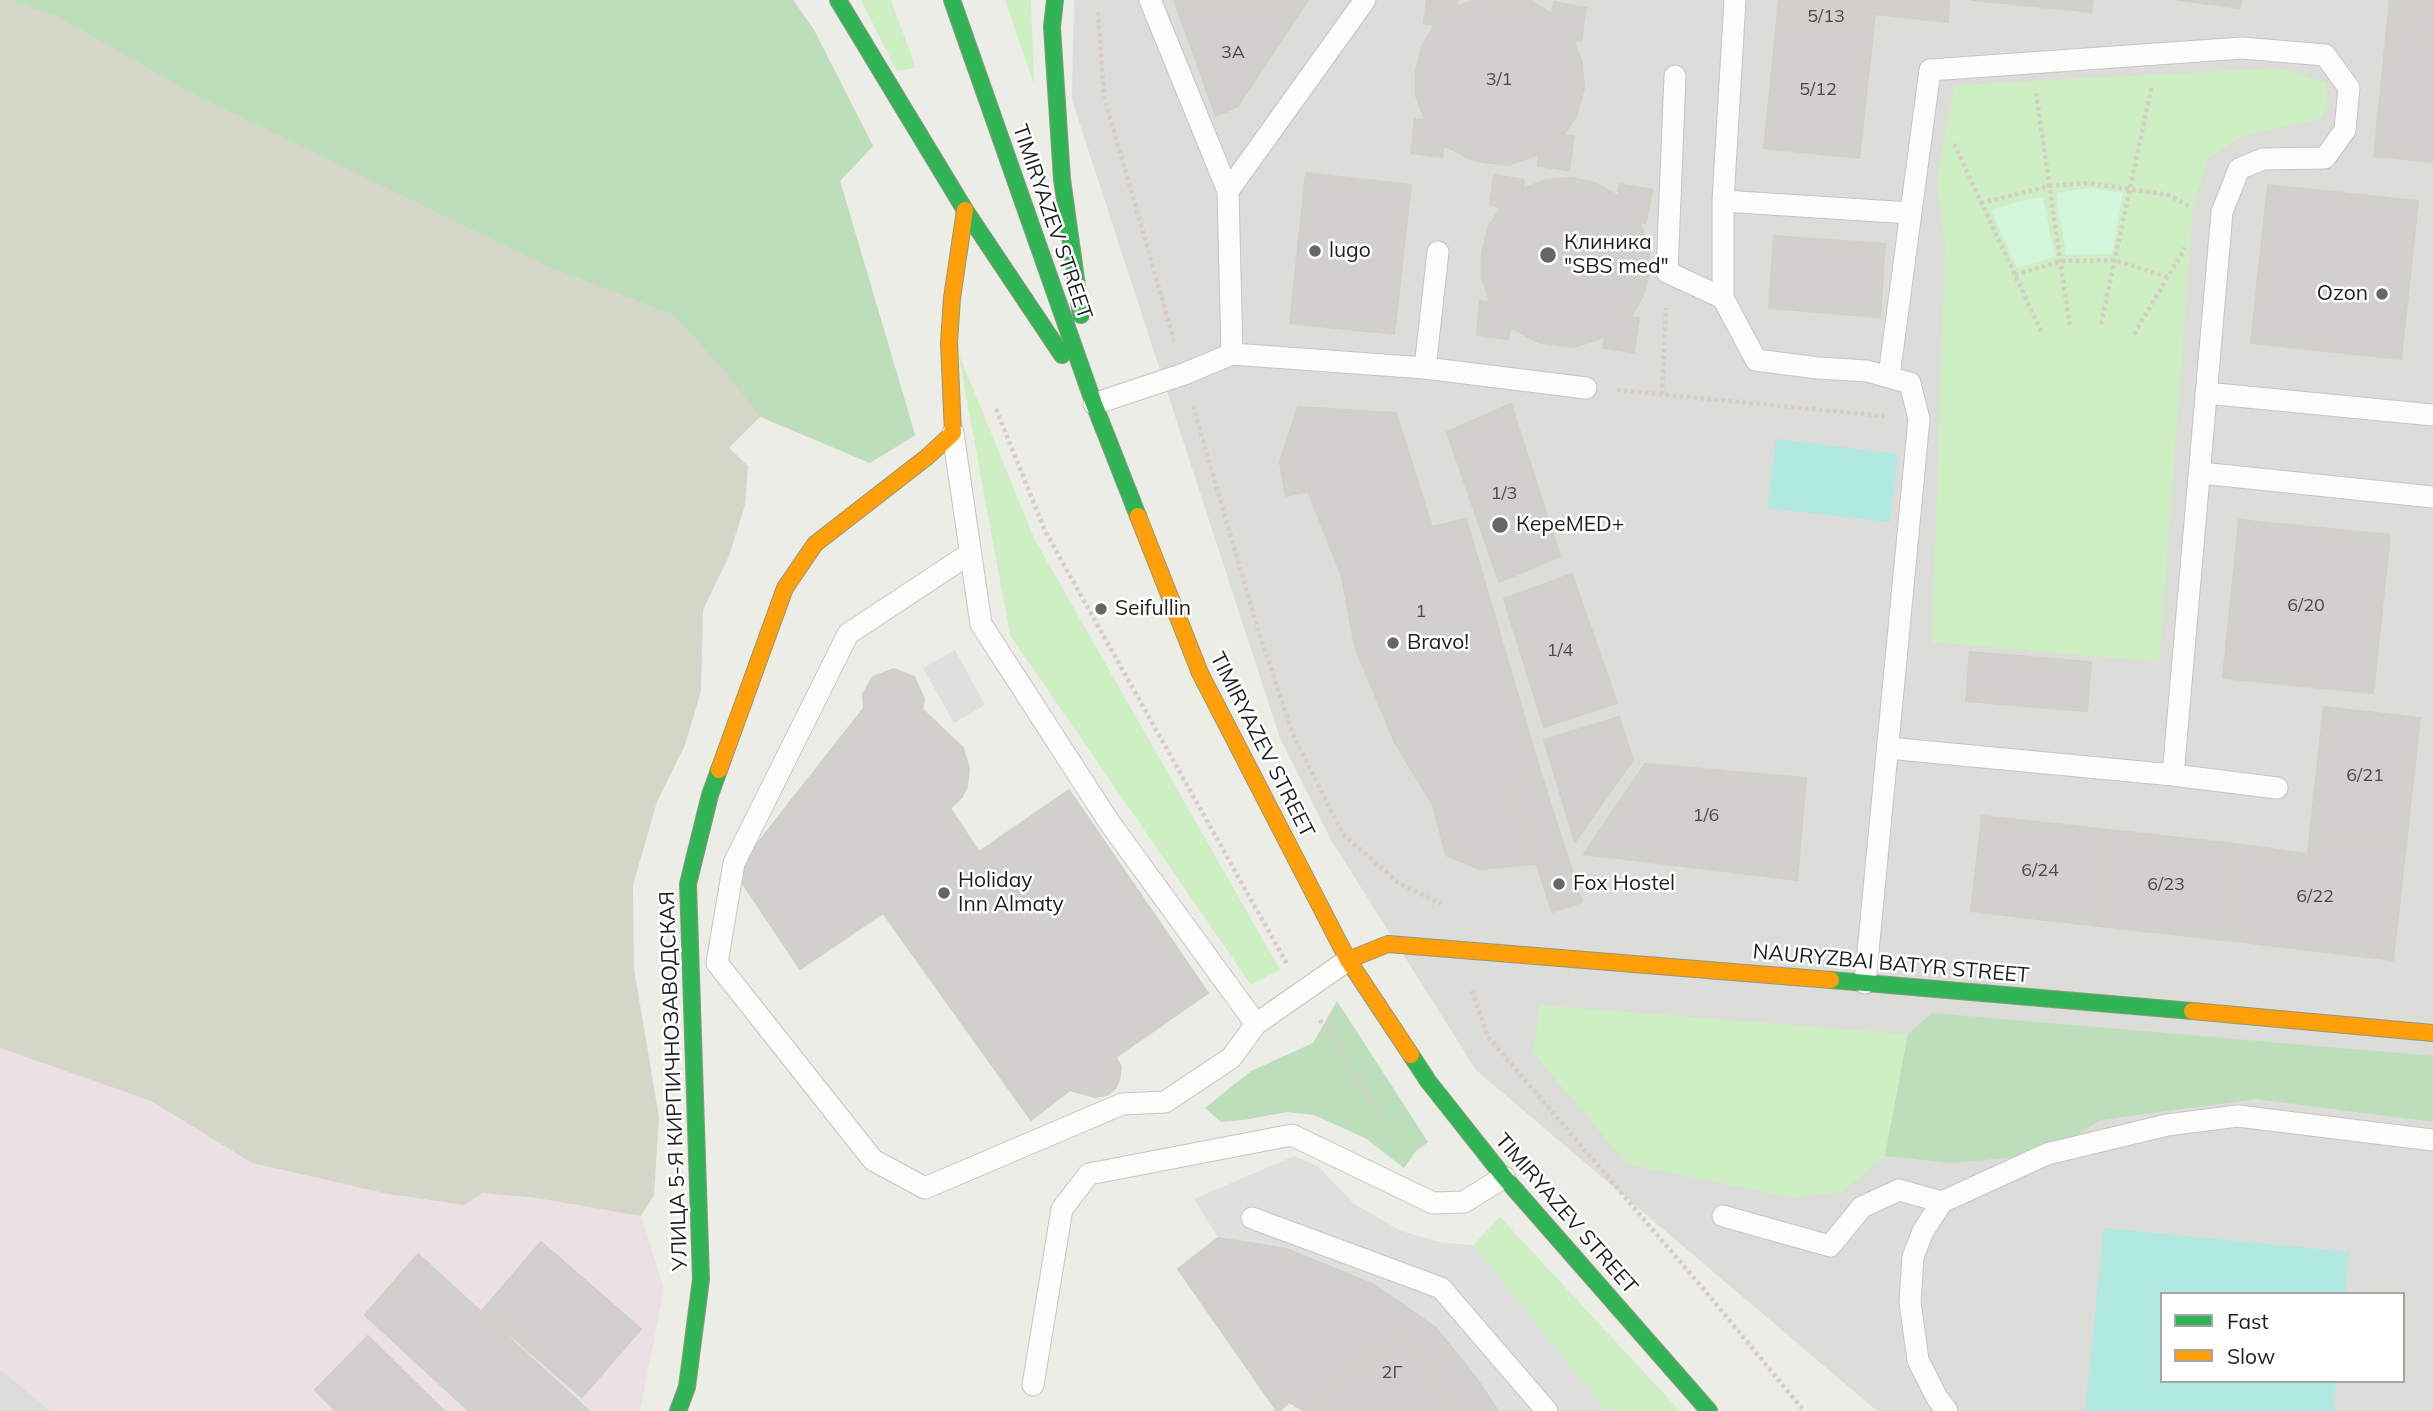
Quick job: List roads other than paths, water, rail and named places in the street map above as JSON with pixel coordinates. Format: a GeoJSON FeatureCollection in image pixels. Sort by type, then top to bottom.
{"type":"FeatureCollection","features":[{"type":"Feature","properties":{"kind":"street"},"geometry":{"type":"LineString","coordinates":[[838,0],[965,210],[1094,404]]}},
{"type":"Feature","properties":{"kind":"street","name":"TIMIRYAZEV STREET"},"geometry":{"type":"LineString","coordinates":[[952,0],[1094,404],[1200,673],[1348,960],[1428,1080],[1504,1177],[1709,1411]]}},
{"type":"Feature","properties":{"kind":"street"},"geometry":{"type":"LineString","coordinates":[[1055,0],[1052,27],[1062,179],[1094,404]]}},
{"type":"Feature","properties":{"kind":"street"},"geometry":{"type":"LineString","coordinates":[[953,432],[949,343],[952,298],[965,210]]}},
{"type":"Feature","properties":{"kind":"street","name":"УЛИЦА 5-Я КИРПИЧНОЗАВОДСКАЯ"},"geometry":{"type":"LineString","coordinates":[[678,1411],[687,1387],[701,1279],[688,884],[710,795],[785,588],[815,544],[928,457],[953,432]]}},
{"type":"Feature","properties":{"kind":"street","name":"NAURYZBAI BATYR STREET"},"geometry":{"type":"LineString","coordinates":[[1348,960],[1388,944],[2433,1033]]}},
{"type":"Feature","properties":{"kind":"lane"},"geometry":{"type":"LineString","coordinates":[[1150,0],[1228,191],[1232,354]]}},
{"type":"Feature","properties":{"kind":"lane"},"geometry":{"type":"LineString","coordinates":[[1228,191],[1365,0]]}},
{"type":"Feature","properties":{"kind":"lane"},"geometry":{"type":"LineString","coordinates":[[1735,0],[1723,201],[1723,298],[1756,360],[1818,368],[1867,370],[1910,383],[1919,419],[1865,983]]}},
{"type":"Feature","properties":{"kind":"lane"},"geometry":{"type":"LineString","coordinates":[[1889,376],[1930,70],[2242,48],[2325,55],[2349,88],[2345,130],[2325,158],[2263,159],[2239,169],[2222,212],[2174,775]]}},
{"type":"Feature","properties":{"kind":"lane"},"geometry":{"type":"LineString","coordinates":[[1675,76],[1667,272],[1723,298]]}},
{"type":"Feature","properties":{"kind":"lane"},"geometry":{"type":"LineString","coordinates":[[1723,201],[1910,213]]}},
{"type":"Feature","properties":{"kind":"lane"},"geometry":{"type":"LineString","coordinates":[[1425,368],[1438,251]]}},
{"type":"Feature","properties":{"kind":"lane"},"geometry":{"type":"LineString","coordinates":[[1094,404],[1184,374],[1232,354],[1425,368],[1586,387]]}},
{"type":"Feature","properties":{"kind":"lane"},"geometry":{"type":"LineString","coordinates":[[2206,393],[2433,415]]}},
{"type":"Feature","properties":{"kind":"lane"},"geometry":{"type":"LineString","coordinates":[[953,432],[981,624],[1109,822],[1256,1024]]}},
{"type":"Feature","properties":{"kind":"lane"},"geometry":{"type":"LineString","coordinates":[[2201,473],[2433,497]]}},
{"type":"Feature","properties":{"kind":"lane"},"geometry":{"type":"LineString","coordinates":[[970,554],[848,634],[734,863],[717,962],[873,1160],[925,1188],[1122,1104],[1164,1102],[1231,1058],[1256,1024],[1348,960]]}},
{"type":"Feature","properties":{"kind":"lane"},"geometry":{"type":"LineString","coordinates":[[1888,748],[2174,775],[2277,788]]}},
{"type":"Feature","properties":{"kind":"lane"},"geometry":{"type":"LineString","coordinates":[[1947,1411],[1937,1398],[1918,1360],[1910,1301],[1913,1257],[1923,1231],[1942,1202],[2048,1154],[2166,1125],[2238,1116],[2433,1140]]}},
{"type":"Feature","properties":{"kind":"lane"},"geometry":{"type":"LineString","coordinates":[[1033,1384],[1062,1209],[1089,1174],[1292,1135],[1433,1203],[1464,1202],[1504,1177]]}},
{"type":"Feature","properties":{"kind":"lane"},"geometry":{"type":"LineString","coordinates":[[1723,1216],[1830,1246],[1862,1207],[1899,1190],[1942,1202]]}},
{"type":"Feature","properties":{"kind":"lane"},"geometry":{"type":"LineString","coordinates":[[1252,1218],[1441,1288],[1547,1411]]}},
{"type":"Feature","properties":{"kind":"place","name":"lugo"},"geometry":{"type":"Point","coordinates":[1315,251]}},
{"type":"Feature","properties":{"kind":"place","name":"Клиника \"SBS med\""},"geometry":{"type":"Point","coordinates":[1548,255]}},
{"type":"Feature","properties":{"kind":"place","name":"Ozon"},"geometry":{"type":"Point","coordinates":[2382,294]}},
{"type":"Feature","properties":{"kind":"place","name":"КереMED+"},"geometry":{"type":"Point","coordinates":[1500,525]}},
{"type":"Feature","properties":{"kind":"place","name":"Seifullin"},"geometry":{"type":"Point","coordinates":[1101,609]}},
{"type":"Feature","properties":{"kind":"place","name":"Bravo!"},"geometry":{"type":"Point","coordinates":[1393,643]}},
{"type":"Feature","properties":{"kind":"place","name":"Fox Hostel"},"geometry":{"type":"Point","coordinates":[1559,884]}},
{"type":"Feature","properties":{"kind":"place","name":"Holiday Inn Almaty"},"geometry":{"type":"Point","coordinates":[944,893]}}]}
